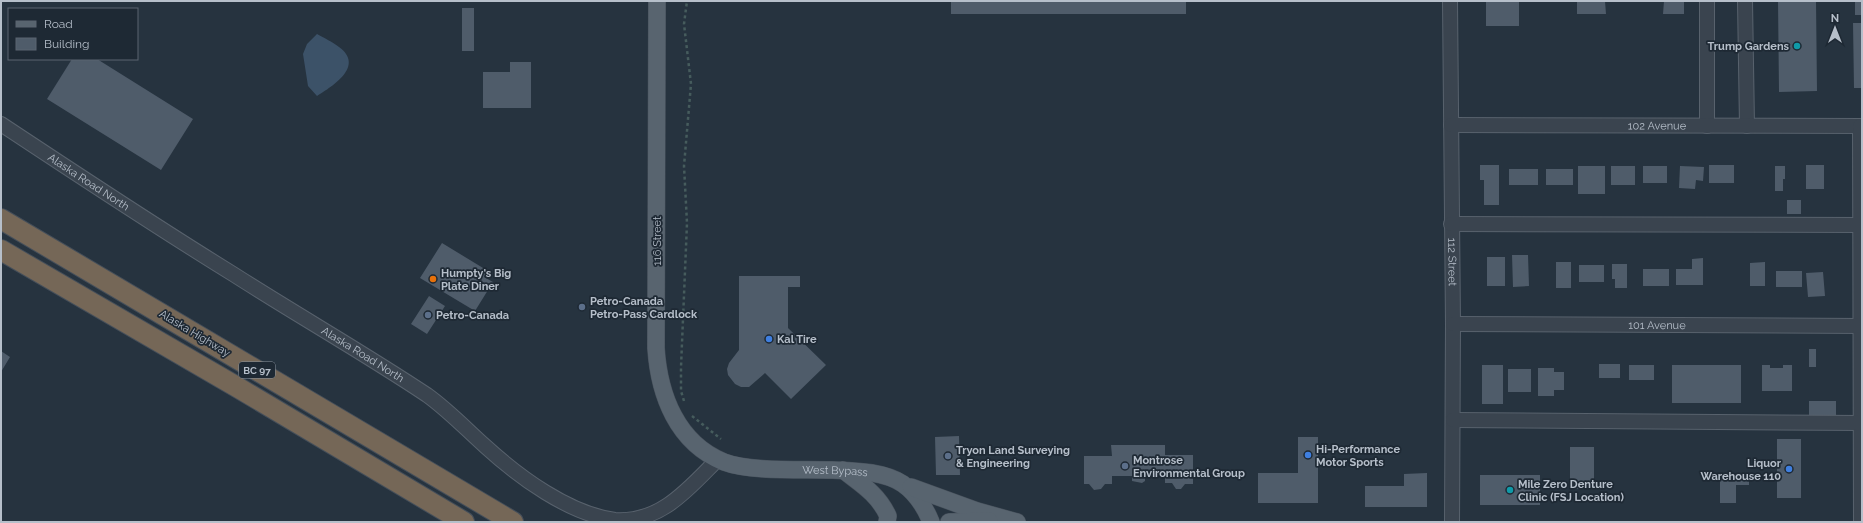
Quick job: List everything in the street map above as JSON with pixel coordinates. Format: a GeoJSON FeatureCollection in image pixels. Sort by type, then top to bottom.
{"type":"FeatureCollection","features":[{"type":"Feature","properties":{"kind":"highway","name":"Alaska Highway"},"geometry":{"type":"LineString","coordinates":[[1,219],[513,522]]}},
{"type":"Feature","properties":{"kind":"highway","name":"BC 97"},"geometry":{"type":"LineString","coordinates":[[1,250],[237,387],[464,522]]}},
{"type":"Feature","properties":{"kind":"main road","name":"116 Street"},"geometry":{"type":"LineString","coordinates":[[657,1],[658,369],[662,391],[678,423],[690,438],[718,458]]}},
{"type":"Feature","properties":{"kind":"main road","name":"West Bypass"},"geometry":{"type":"LineString","coordinates":[[718,458],[725,462],[756,468],[842,470],[878,474],[903,484],[924,504],[931,522]]}},
{"type":"Feature","properties":{"kind":"main road"},"geometry":{"type":"LineString","coordinates":[[842,470],[871,491],[879,499],[888,516],[887,522]]}},
{"type":"Feature","properties":{"kind":"main road"},"geometry":{"type":"LineString","coordinates":[[903,484],[977,511],[1017,522]]}},
{"type":"Feature","properties":{"kind":"main road"},"geometry":{"type":"LineString","coordinates":[[949,522],[965,520],[1002,522]]}},
{"type":"Feature","properties":{"kind":"street","name":"112 Street"},"geometry":{"type":"LineString","coordinates":[[1450,1],[1452,522]]}},
{"type":"Feature","properties":{"kind":"street"},"geometry":{"type":"LineString","coordinates":[[1707,1],[1707,126]]}},
{"type":"Feature","properties":{"kind":"street"},"geometry":{"type":"LineString","coordinates":[[1745,1],[1747,126]]}},
{"type":"Feature","properties":{"kind":"street","name":"Alaska Road North"},"geometry":{"type":"LineString","coordinates":[[1,124],[201,254],[428,396],[512,468],[534,484],[579,510],[616,520],[651,516],[674,503],[718,458]]}},
{"type":"Feature","properties":{"kind":"street","name":"102 Avenue"},"geometry":{"type":"LineString","coordinates":[[1451,125],[1861,126]]}},
{"type":"Feature","properties":{"kind":"street"},"geometry":{"type":"LineString","coordinates":[[1861,126],[1861,522]]}},
{"type":"Feature","properties":{"kind":"street"},"geometry":{"type":"LineString","coordinates":[[1451,224],[1861,226]]}},
{"type":"Feature","properties":{"kind":"street","name":"101 Avenue"},"geometry":{"type":"LineString","coordinates":[[1452,324],[1861,326]]}},
{"type":"Feature","properties":{"kind":"street"},"geometry":{"type":"LineString","coordinates":[[1452,420],[1861,423]]}},
{"type":"Feature","properties":{"kind":"path"},"geometry":{"type":"LineString","coordinates":[[686,405],[681,391],[681,367],[687,223],[684,166],[691,84],[684,24],[687,1]]}},
{"type":"Feature","properties":{"kind":"path"},"geometry":{"type":"LineString","coordinates":[[689,411],[701,424],[721,438]]}},
{"type":"Feature","properties":{"kind":"water"},"geometry":{"type":"Polygon","coordinates":[[[317,34],[339,47],[346,54],[349,61],[348,68],[344,75],[331,87],[317,96],[308,86],[303,54],[307,44],[317,34]]]}},
{"type":"Feature","properties":{"kind":"building"},"geometry":{"type":"Polygon","coordinates":[[[951,1],[1186,1],[1186,14],[951,14],[951,1]]]}},
{"type":"Feature","properties":{"kind":"building"},"geometry":{"type":"Polygon","coordinates":[[[1577,1],[1605,1],[1606,14],[1577,14],[1577,1]]]}},
{"type":"Feature","properties":{"kind":"building"},"geometry":{"type":"Polygon","coordinates":[[[1664,1],[1684,1],[1684,14],[1663,14],[1664,1]]]}},
{"type":"Feature","properties":{"kind":"building","name":"Trump Gardens"},"geometry":{"type":"Polygon","coordinates":[[[1778,1],[1816,1],[1817,91],[1779,92],[1778,1]]]}},
{"type":"Feature","properties":{"kind":"building"},"geometry":{"type":"Polygon","coordinates":[[[1855,1],[1862,1],[1862,15],[1855,15],[1855,1]]]}},
{"type":"Feature","properties":{"kind":"building"},"geometry":{"type":"Polygon","coordinates":[[[1486,2],[1519,2],[1519,26],[1486,26],[1486,2]]]}},
{"type":"Feature","properties":{"kind":"building"},"geometry":{"type":"Polygon","coordinates":[[[462,8],[474,8],[474,51],[462,51],[462,8]]]}},
{"type":"Feature","properties":{"kind":"building"},"geometry":{"type":"Polygon","coordinates":[[[1853,23],[1862,23],[1862,88],[1854,88],[1853,23]]]}},
{"type":"Feature","properties":{"kind":"building"},"geometry":{"type":"Polygon","coordinates":[[[71,60],[99,60],[193,119],[161,170],[47,99],[71,60]]]}},
{"type":"Feature","properties":{"kind":"building"},"geometry":{"type":"Polygon","coordinates":[[[510,62],[531,62],[531,108],[483,108],[483,72],[510,72],[510,62]]]}},
{"type":"Feature","properties":{"kind":"building"},"geometry":{"type":"Polygon","coordinates":[[[1480,165],[1499,165],[1499,205],[1484,205],[1484,180],[1480,180],[1480,165]]]}},
{"type":"Feature","properties":{"kind":"building"},"geometry":{"type":"Polygon","coordinates":[[[1709,165],[1734,165],[1734,183],[1709,183],[1709,165]]]}},
{"type":"Feature","properties":{"kind":"building"},"geometry":{"type":"Polygon","coordinates":[[[1806,165],[1824,165],[1824,189],[1806,189],[1806,165]]]}},
{"type":"Feature","properties":{"kind":"building"},"geometry":{"type":"Polygon","coordinates":[[[1578,166],[1605,166],[1605,194],[1578,194],[1578,166]]]}},
{"type":"Feature","properties":{"kind":"building"},"geometry":{"type":"Polygon","coordinates":[[[1611,166],[1635,166],[1635,185],[1611,185],[1611,166]]]}},
{"type":"Feature","properties":{"kind":"building"},"geometry":{"type":"Polygon","coordinates":[[[1643,166],[1667,166],[1667,183],[1643,183],[1643,166]]]}},
{"type":"Feature","properties":{"kind":"building"},"geometry":{"type":"Polygon","coordinates":[[[1680,166],[1704,167],[1703,181],[1696,180],[1695,189],[1679,188],[1680,166]]]}},
{"type":"Feature","properties":{"kind":"building"},"geometry":{"type":"Polygon","coordinates":[[[1775,166],[1785,166],[1783,191],[1775,191],[1775,166]]]}},
{"type":"Feature","properties":{"kind":"building"},"geometry":{"type":"Polygon","coordinates":[[[1509,169],[1538,169],[1538,185],[1509,185],[1509,169]]]}},
{"type":"Feature","properties":{"kind":"building"},"geometry":{"type":"Polygon","coordinates":[[[1546,169],[1573,169],[1573,185],[1546,185],[1546,169]]]}},
{"type":"Feature","properties":{"kind":"building"},"geometry":{"type":"Polygon","coordinates":[[[1787,200],[1801,200],[1801,214],[1787,214],[1787,200]]]}},
{"type":"Feature","properties":{"kind":"building"},"geometry":{"type":"Polygon","coordinates":[[[442,243],[488,271],[484,277],[493,282],[475,311],[420,278],[442,243]]]}},
{"type":"Feature","properties":{"kind":"building"},"geometry":{"type":"Polygon","coordinates":[[[1512,255],[1528,255],[1529,286],[1513,287],[1512,255]]]}},
{"type":"Feature","properties":{"kind":"building"},"geometry":{"type":"Polygon","coordinates":[[[1487,257],[1505,257],[1505,286],[1487,286],[1487,257]]]}},
{"type":"Feature","properties":{"kind":"building"},"geometry":{"type":"Polygon","coordinates":[[[1703,258],[1703,285],[1676,285],[1676,269],[1692,269],[1692,259],[1703,258]]]}},
{"type":"Feature","properties":{"kind":"building"},"geometry":{"type":"Polygon","coordinates":[[[1556,262],[1571,262],[1571,288],[1556,288],[1556,262]]]}},
{"type":"Feature","properties":{"kind":"building"},"geometry":{"type":"Polygon","coordinates":[[[1765,262],[1765,286],[1750,286],[1750,263],[1765,262]]]}},
{"type":"Feature","properties":{"kind":"building"},"geometry":{"type":"Polygon","coordinates":[[[1612,264],[1627,264],[1627,288],[1615,288],[1615,279],[1612,279],[1612,264]]]}},
{"type":"Feature","properties":{"kind":"building"},"geometry":{"type":"Polygon","coordinates":[[[1579,265],[1604,265],[1604,282],[1579,282],[1579,265]]]}},
{"type":"Feature","properties":{"kind":"building"},"geometry":{"type":"Polygon","coordinates":[[[1643,269],[1669,269],[1669,286],[1643,286],[1643,269]]]}},
{"type":"Feature","properties":{"kind":"building"},"geometry":{"type":"Polygon","coordinates":[[[1776,271],[1802,271],[1802,287],[1776,287],[1776,271]]]}},
{"type":"Feature","properties":{"kind":"building"},"geometry":{"type":"Polygon","coordinates":[[[1823,272],[1825,296],[1808,297],[1806,273],[1823,272]]]}},
{"type":"Feature","properties":{"kind":"building","name":"Kal Tire"},"geometry":{"type":"Polygon","coordinates":[[[739,276],[800,276],[800,287],[788,287],[788,328],[826,365],[791,399],[765,373],[749,387],[741,387],[735,384],[728,375],[727,369],[729,363],[739,350],[739,276]]]}},
{"type":"Feature","properties":{"kind":"building","name":"Petro-Canada"},"geometry":{"type":"Polygon","coordinates":[[[429,296],[445,306],[427,334],[411,324],[429,296]]]}},
{"type":"Feature","properties":{"kind":"building"},"geometry":{"type":"Polygon","coordinates":[[[1809,349],[1816,349],[1816,367],[1809,367],[1809,349]]]}},
{"type":"Feature","properties":{"kind":"building"},"geometry":{"type":"Polygon","coordinates":[[[1,351],[10,357],[1,372],[1,351]]]}},
{"type":"Feature","properties":{"kind":"building"},"geometry":{"type":"Polygon","coordinates":[[[1599,364],[1620,364],[1620,378],[1599,378],[1599,364]]]}},
{"type":"Feature","properties":{"kind":"building"},"geometry":{"type":"Polygon","coordinates":[[[1482,365],[1503,365],[1503,404],[1482,404],[1482,365]]]}},
{"type":"Feature","properties":{"kind":"building"},"geometry":{"type":"Polygon","coordinates":[[[1629,365],[1654,365],[1654,380],[1629,380],[1629,365]]]}},
{"type":"Feature","properties":{"kind":"building"},"geometry":{"type":"Polygon","coordinates":[[[1672,365],[1741,365],[1741,403],[1672,403],[1672,365]]]}},
{"type":"Feature","properties":{"kind":"building"},"geometry":{"type":"Polygon","coordinates":[[[1762,365],[1770,365],[1770,368],[1783,368],[1783,365],[1792,365],[1792,391],[1762,391],[1762,365]]]}},
{"type":"Feature","properties":{"kind":"building"},"geometry":{"type":"Polygon","coordinates":[[[1538,368],[1554,368],[1554,372],[1564,372],[1564,390],[1554,390],[1554,396],[1538,396],[1538,368]]]}},
{"type":"Feature","properties":{"kind":"building"},"geometry":{"type":"Polygon","coordinates":[[[1508,369],[1531,369],[1531,392],[1508,392],[1508,369]]]}},
{"type":"Feature","properties":{"kind":"building"},"geometry":{"type":"Polygon","coordinates":[[[1809,401],[1836,401],[1836,418],[1809,418],[1809,401]]]}},
{"type":"Feature","properties":{"kind":"building","name":"Tryon Land Surveying & Engineering"},"geometry":{"type":"Polygon","coordinates":[[[959,436],[960,475],[936,475],[935,437],[959,436]]]}},
{"type":"Feature","properties":{"kind":"building","name":"Hi-Performance Motor Sports"},"geometry":{"type":"Polygon","coordinates":[[[1298,437],[1318,437],[1318,503],[1258,503],[1258,473],[1298,473],[1298,437]]]}},
{"type":"Feature","properties":{"kind":"building","name":"Liquor Warehouse 110"},"geometry":{"type":"Polygon","coordinates":[[[1777,439],[1801,439],[1801,498],[1777,498],[1777,439]]]}},
{"type":"Feature","properties":{"kind":"building"},"geometry":{"type":"Polygon","coordinates":[[[1111,445],[1165,445],[1165,455],[1193,455],[1193,484],[1185,484],[1181,489],[1176,489],[1172,483],[1165,483],[1165,476],[1145,476],[1145,481],[1142,483],[1132,481],[1132,476],[1112,476],[1112,484],[1105,484],[1101,489],[1094,490],[1089,484],[1084,484],[1084,456],[1112,456],[1111,445]]]}},
{"type":"Feature","properties":{"kind":"building"},"geometry":{"type":"Polygon","coordinates":[[[1570,447],[1594,447],[1594,489],[1570,489],[1570,447]]]}},
{"type":"Feature","properties":{"kind":"building"},"geometry":{"type":"Polygon","coordinates":[[[1427,473],[1427,507],[1365,507],[1365,486],[1404,486],[1404,474],[1427,473]]]}},
{"type":"Feature","properties":{"kind":"building"},"geometry":{"type":"Polygon","coordinates":[[[1720,474],[1749,474],[1749,485],[1736,485],[1736,503],[1720,503],[1720,474]]]}},
{"type":"Feature","properties":{"kind":"building","name":"Mile Zero Denture Clinic (FSJ Location)"},"geometry":{"type":"Polygon","coordinates":[[[1480,475],[1540,475],[1540,505],[1480,505],[1480,475]]]}},
{"type":"Feature","properties":{"kind":"place","name":"Trump Gardens"},"geometry":{"type":"Point","coordinates":[1797,46]}},
{"type":"Feature","properties":{"kind":"place","name":"Humpty's Big Plate Diner"},"geometry":{"type":"Point","coordinates":[433,279]}},
{"type":"Feature","properties":{"kind":"place","name":"Petro-Canada Petro-Pass Cardlock"},"geometry":{"type":"Point","coordinates":[582,307]}},
{"type":"Feature","properties":{"kind":"place","name":"Petro-Canada"},"geometry":{"type":"Point","coordinates":[428,315]}},
{"type":"Feature","properties":{"kind":"place","name":"Kal Tire"},"geometry":{"type":"Point","coordinates":[769,339]}},
{"type":"Feature","properties":{"kind":"place","name":"Hi-Performance Motor Sports"},"geometry":{"type":"Point","coordinates":[1308,455]}},
{"type":"Feature","properties":{"kind":"place","name":"Tryon Land Surveying & Engineering"},"geometry":{"type":"Point","coordinates":[948,456]}},
{"type":"Feature","properties":{"kind":"place","name":"Montrose Environmental Group"},"geometry":{"type":"Point","coordinates":[1125,466]}},
{"type":"Feature","properties":{"kind":"place","name":"Liquor Warehouse 110"},"geometry":{"type":"Point","coordinates":[1789,469]}},
{"type":"Feature","properties":{"kind":"place","name":"Mile Zero Denture Clinic (FSJ Location)"},"geometry":{"type":"Point","coordinates":[1510,490]}}]}
